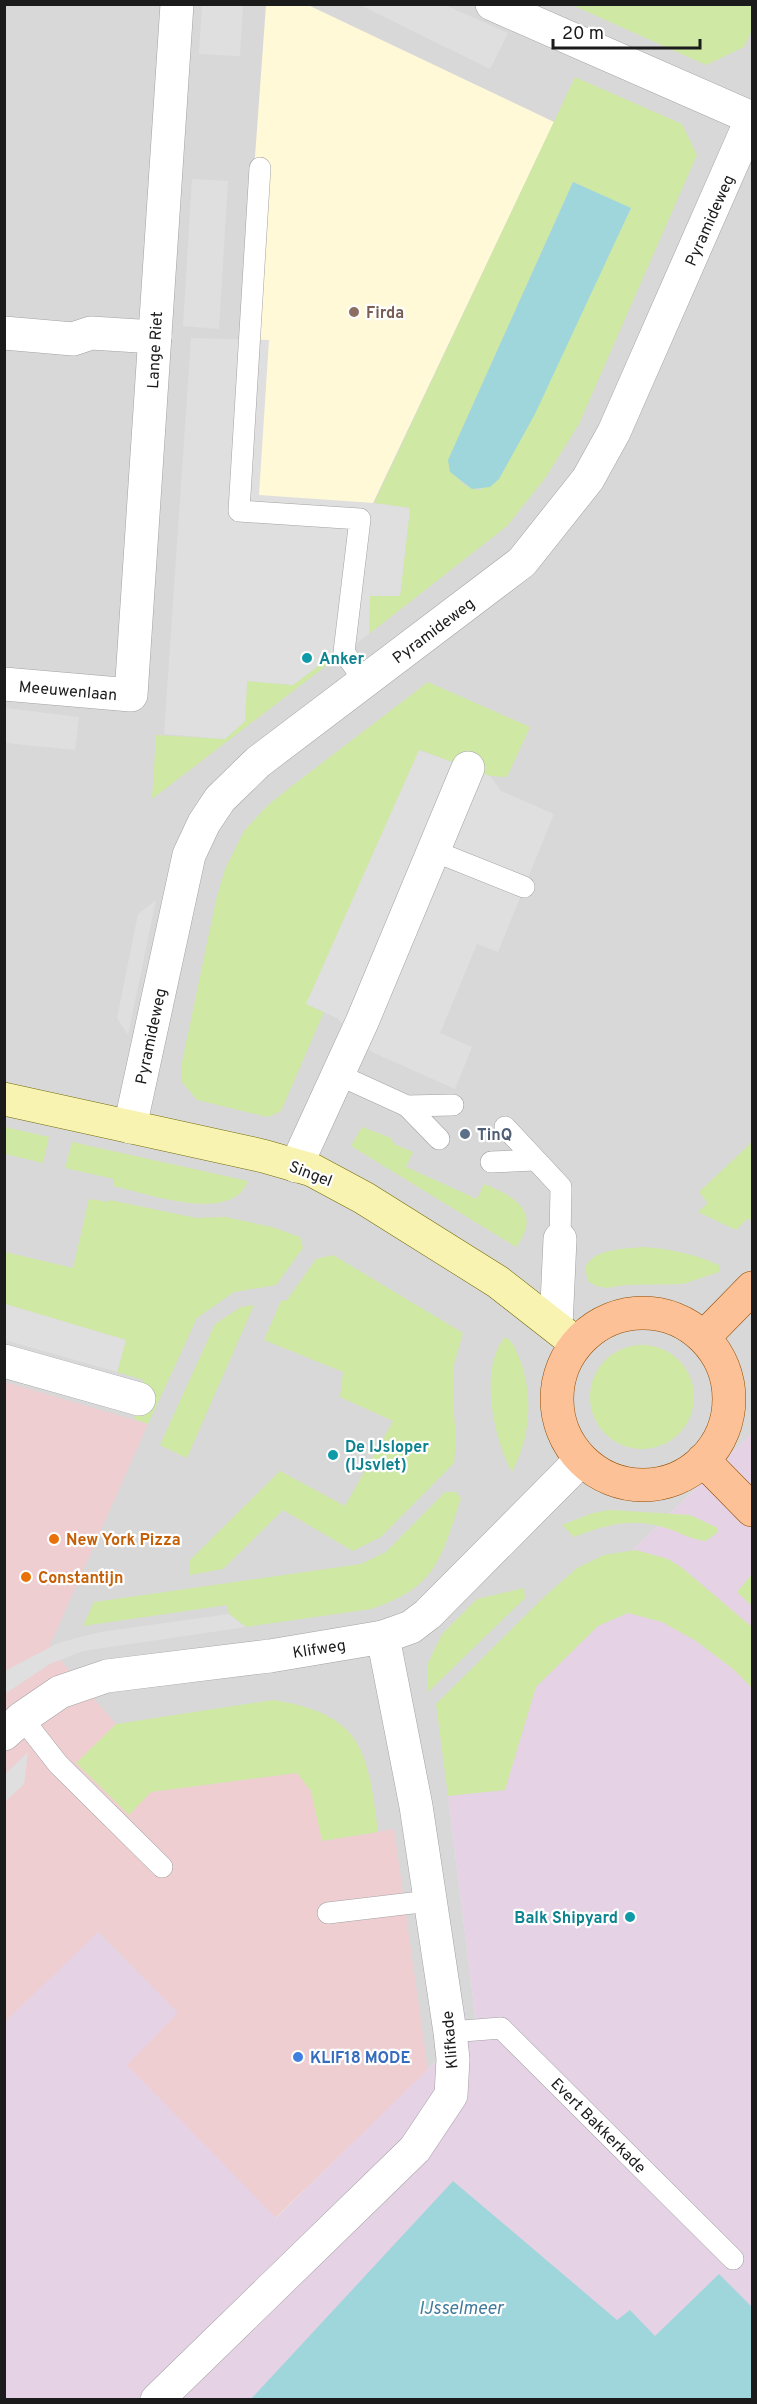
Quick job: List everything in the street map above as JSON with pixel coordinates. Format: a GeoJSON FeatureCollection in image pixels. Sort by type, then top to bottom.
{"type":"FeatureCollection","features":[{"type":"Feature","properties":{"kind":"main road","name":"Singel"},"geometry":{"type":"LineString","coordinates":[[4,1099],[263,1156],[330,1178],[498,1282],[566,1335]]}},
{"type":"Feature","properties":{"kind":"main road"},"geometry":{"type":"LineString","coordinates":[[704,1337],[753,1288]]}},
{"type":"Feature","properties":{"kind":"main road"},"geometry":{"type":"LineString","coordinates":[[639,1312],[662,1314],[685,1323],[704,1337],[718,1355],[726,1376],[730,1399],[726,1421],[718,1442],[703,1460],[685,1474],[664,1483],[642,1485],[609,1478],[581,1460],[566,1440],[558,1416],[557,1399],[566,1335],[594,1328],[615,1317],[639,1312]]}},
{"type":"Feature","properties":{"kind":"main road"},"geometry":{"type":"LineString","coordinates":[[703,1460],[753,1510]]}},
{"type":"Feature","properties":{"kind":"street","name":"Lange Riet"},"geometry":{"type":"LineString","coordinates":[[131,695],[177,4]]}},
{"type":"Feature","properties":{"kind":"street"},"geometry":{"type":"LineString","coordinates":[[492,4],[753,118]]}},
{"type":"Feature","properties":{"kind":"street","name":"Pyramideweg"},"geometry":{"type":"LineString","coordinates":[[130,1126],[185,870],[204,823],[220,799],[258,762],[522,562],[588,479],[614,432],[753,118]]}},
{"type":"Feature","properties":{"kind":"street"},"geometry":{"type":"LineString","coordinates":[[4,333],[73,339],[91,333],[155,337]]}},
{"type":"Feature","properties":{"kind":"street","name":"Meeuwenlaan"},"geometry":{"type":"LineString","coordinates":[[4,684],[131,695]]}},
{"type":"Feature","properties":{"kind":"street"},"geometry":{"type":"LineString","coordinates":[[296,1166],[339,1075],[468,768]]}},
{"type":"Feature","properties":{"kind":"street"},"geometry":{"type":"LineString","coordinates":[[560,1239],[566,1335]]}},
{"type":"Feature","properties":{"kind":"street"},"geometry":{"type":"LineString","coordinates":[[4,1361],[139,1399]]}},
{"type":"Feature","properties":{"kind":"street","name":"Klifweg"},"geometry":{"type":"LineString","coordinates":[[13,1726],[60,1692],[107,1676],[270,1656],[383,1637],[411,1627],[428,1614],[581,1460]]}},
{"type":"Feature","properties":{"kind":"street","name":"Klifkade"},"geometry":{"type":"LineString","coordinates":[[157,2400],[416,2149],[451,2095],[451,2046],[416,1806],[383,1637]]}},
{"type":"Feature","properties":{"kind":"lane"},"geometry":{"type":"LineString","coordinates":[[260,168],[239,511],[360,519],[344,652],[365,682]]}},
{"type":"Feature","properties":{"kind":"lane"},"geometry":{"type":"LineString","coordinates":[[434,850],[524,888]]}},
{"type":"Feature","properties":{"kind":"lane"},"geometry":{"type":"LineString","coordinates":[[339,1075],[407,1106],[439,1139]]}},
{"type":"Feature","properties":{"kind":"lane"},"geometry":{"type":"LineString","coordinates":[[407,1106],[453,1105]]}},
{"type":"Feature","properties":{"kind":"lane"},"geometry":{"type":"LineString","coordinates":[[505,1127],[561,1186],[560,1239]]}},
{"type":"Feature","properties":{"kind":"lane"},"geometry":{"type":"LineString","coordinates":[[491,1162],[535,1160]]}},
{"type":"Feature","properties":{"kind":"lane"},"geometry":{"type":"LineString","coordinates":[[13,1726],[58,1764],[162,1867]]}},
{"type":"Feature","properties":{"kind":"lane"},"geometry":{"type":"LineString","coordinates":[[328,1913],[429,1901]]}},
{"type":"Feature","properties":{"kind":"lane","name":"Evert Bakkerkade"},"geometry":{"type":"LineString","coordinates":[[451,2046],[501,2028],[733,2259]]}},
{"type":"Feature","properties":{"kind":"shaded area"},"geometry":{"type":"Polygon","coordinates":[[[358,4],[445,5],[508,33],[490,69],[358,4]]]}},
{"type":"Feature","properties":{"kind":"shaded area"},"geometry":{"type":"Polygon","coordinates":[[[5,5],[752,5],[752,1433],[494,1687],[448,1796],[476,2022],[275,2218],[79,1951],[5,2022],[5,5]]]}},
{"type":"Feature","properties":{"kind":"shaded area"},"geometry":{"type":"Polygon","coordinates":[[[202,5],[243,5],[240,56],[199,54],[202,5]]]}},
{"type":"Feature","properties":{"kind":"shaded area","name":"Firda"},"geometry":{"type":"Polygon","coordinates":[[[266,5],[308,5],[554,122],[355,541],[228,530],[266,5]]]}},
{"type":"Feature","properties":{"kind":"shaded area"},"geometry":{"type":"Polygon","coordinates":[[[192,179],[228,181],[219,329],[183,326],[192,179]]]}},
{"type":"Feature","properties":{"kind":"shaded area"},"geometry":{"type":"Polygon","coordinates":[[[191,338],[269,340],[259,495],[374,503],[410,508],[400,596],[370,596],[369,634],[327,665],[326,660],[293,685],[247,681],[245,721],[225,739],[164,734],[191,338]]]}},
{"type":"Feature","properties":{"kind":"shaded area"},"geometry":{"type":"Polygon","coordinates":[[[5,708],[79,717],[75,750],[5,743],[5,708]]]}},
{"type":"Feature","properties":{"kind":"shaded area"},"geometry":{"type":"Polygon","coordinates":[[[419,750],[490,776],[501,791],[554,814],[498,952],[477,944],[440,1033],[472,1047],[455,1089],[372,1052],[337,1018],[306,1004],[419,750]]]}},
{"type":"Feature","properties":{"kind":"shaded area"},"geometry":{"type":"Polygon","coordinates":[[[156,900],[128,1035],[117,1018],[138,914],[156,900]]]}},
{"type":"Feature","properties":{"kind":"shaded area"},"geometry":{"type":"Polygon","coordinates":[[[5,1304],[126,1340],[117,1372],[5,1340],[5,1304]]]}},
{"type":"Feature","properties":{"kind":"shaded area"},"geometry":{"type":"Polygon","coordinates":[[[5,1382],[148,1424],[49,1647],[116,1724],[76,1764],[151,1792],[297,1773],[311,1791],[323,1841],[394,1829],[428,2071],[275,2218],[126,2065],[177,2012],[99,1932],[5,2022],[5,1382]]]}},
{"type":"Feature","properties":{"kind":"shaded area"},"geometry":{"type":"Polygon","coordinates":[[[752,1433],[752,2399],[5,2400],[5,2022],[98,1932],[178,2013],[127,2065],[276,2218],[476,2022],[448,1796],[494,1687],[752,1433]]]}},
{"type":"Feature","properties":{"kind":"shaded area"},"geometry":{"type":"Polygon","coordinates":[[[229,1614],[246,1627],[83,1651],[50,1664],[5,1694],[5,1671],[58,1643],[100,1632],[229,1614]]]}},
{"type":"Feature","properties":{"kind":"shaded area"},"geometry":{"type":"Polygon","coordinates":[[[28,1752],[24,1784],[5,1802],[5,1774],[28,1752]]]}},
{"type":"Feature","properties":{"kind":"green space"},"geometry":{"type":"Polygon","coordinates":[[[572,5],[752,5],[752,30],[744,47],[706,65],[572,5]]]}},
{"type":"Feature","properties":{"kind":"green space"},"geometry":{"type":"Polygon","coordinates":[[[575,77],[682,124],[697,155],[579,424],[546,477],[507,526],[369,634],[370,596],[400,595],[410,508],[374,503],[575,77]],[[573,182],[448,460],[456,476],[468,487],[481,490],[631,209],[573,182]]]}},
{"type":"Feature","properties":{"kind":"green space"},"geometry":{"type":"Polygon","coordinates":[[[326,660],[327,665],[152,799],[156,735],[225,739],[245,721],[247,681],[293,685],[326,660]]]}},
{"type":"Feature","properties":{"kind":"green space"},"geometry":{"type":"Polygon","coordinates":[[[428,682],[530,727],[507,777],[490,776],[420,750],[307,1004],[324,1012],[281,1111],[268,1117],[197,1100],[182,1082],[181,1067],[216,900],[225,869],[244,831],[268,805],[428,682]]]}},
{"type":"Feature","properties":{"kind":"green space"},"geometry":{"type":"Polygon","coordinates":[[[5,1127],[49,1137],[43,1163],[5,1154],[5,1127]]]}},
{"type":"Feature","properties":{"kind":"green space"},"geometry":{"type":"Polygon","coordinates":[[[362,1127],[391,1138],[394,1144],[413,1152],[406,1167],[477,1199],[484,1184],[514,1200],[526,1215],[527,1224],[524,1235],[516,1247],[351,1146],[362,1127]]]}},
{"type":"Feature","properties":{"kind":"green space"},"geometry":{"type":"Polygon","coordinates":[[[72,1142],[248,1181],[239,1194],[225,1201],[207,1204],[166,1199],[113,1186],[114,1179],[65,1168],[72,1142]]]}},
{"type":"Feature","properties":{"kind":"green space"},"geometry":{"type":"Polygon","coordinates":[[[752,1142],[752,1222],[748,1218],[736,1230],[698,1212],[708,1203],[699,1192],[752,1142]]]}},
{"type":"Feature","properties":{"kind":"green space"},"geometry":{"type":"Polygon","coordinates":[[[89,1199],[109,1202],[110,1200],[196,1218],[225,1217],[272,1227],[300,1237],[303,1248],[276,1285],[234,1292],[197,1318],[148,1424],[134,1419],[143,1380],[117,1372],[126,1340],[5,1304],[5,1252],[73,1268],[89,1199]]]}},
{"type":"Feature","properties":{"kind":"green space"},"geometry":{"type":"Polygon","coordinates":[[[644,1247],[701,1258],[719,1265],[719,1272],[683,1284],[625,1285],[607,1288],[596,1286],[588,1281],[585,1268],[595,1257],[619,1249],[644,1247]]]}},
{"type":"Feature","properties":{"kind":"green space"},"geometry":{"type":"Polygon","coordinates":[[[333,1255],[463,1333],[454,1364],[453,1399],[456,1440],[454,1463],[381,1537],[353,1551],[283,1510],[223,1569],[190,1575],[190,1560],[280,1471],[345,1506],[393,1421],[340,1397],[343,1372],[264,1340],[281,1301],[287,1300],[316,1259],[333,1255]]]}},
{"type":"Feature","properties":{"kind":"green space"},"geometry":{"type":"Polygon","coordinates":[[[254,1305],[187,1458],[160,1445],[215,1324],[241,1307],[254,1305]]]}},
{"type":"Feature","properties":{"kind":"green space"},"geometry":{"type":"Polygon","coordinates":[[[505,1337],[511,1342],[518,1355],[528,1399],[523,1444],[512,1472],[505,1458],[495,1423],[491,1385],[492,1367],[505,1337]]]}},
{"type":"Feature","properties":{"kind":"green space"},"geometry":{"type":"Polygon","coordinates":[[[642,1345],[662,1349],[679,1360],[690,1377],[694,1397],[690,1417],[679,1434],[662,1445],[642,1449],[622,1445],[605,1434],[594,1417],[590,1397],[594,1377],[605,1360],[622,1349],[642,1345]]]}},
{"type":"Feature","properties":{"kind":"green space"},"geometry":{"type":"Polygon","coordinates":[[[445,1492],[456,1492],[461,1498],[448,1538],[433,1568],[410,1591],[371,1609],[246,1627],[229,1614],[227,1605],[83,1626],[94,1602],[361,1564],[386,1552],[445,1492]]]}},
{"type":"Feature","properties":{"kind":"green space"},"geometry":{"type":"Polygon","coordinates":[[[610,1510],[690,1515],[718,1528],[718,1532],[706,1541],[654,1525],[630,1523],[608,1526],[574,1537],[562,1525],[593,1513],[610,1510]]]}},
{"type":"Feature","properties":{"kind":"green space"},"geometry":{"type":"Polygon","coordinates":[[[636,1550],[668,1559],[681,1567],[752,1627],[752,1688],[733,1669],[696,1641],[662,1622],[628,1613],[598,1626],[536,1687],[505,1790],[448,1796],[436,1704],[543,1598],[577,1568],[604,1555],[636,1550]]]}},
{"type":"Feature","properties":{"kind":"green space"},"geometry":{"type":"Polygon","coordinates":[[[752,1574],[752,1606],[737,1592],[752,1574]]]}},
{"type":"Feature","properties":{"kind":"green space"},"geometry":{"type":"Polygon","coordinates":[[[524,1588],[525,1598],[427,1693],[428,1663],[442,1634],[477,1599],[524,1588]]]}},
{"type":"Feature","properties":{"kind":"green space"},"geometry":{"type":"Polygon","coordinates":[[[273,1700],[303,1706],[326,1715],[343,1727],[356,1741],[370,1779],[378,1832],[322,1841],[311,1791],[297,1773],[151,1792],[129,1815],[76,1763],[116,1724],[273,1700]]]}},
{"type":"Feature","properties":{"kind":"water"},"geometry":{"type":"Polygon","coordinates":[[[573,182],[631,208],[535,414],[499,479],[490,487],[472,489],[450,472],[448,460],[573,182]]]}},
{"type":"Feature","properties":{"kind":"water","name":"IJsselmeer"},"geometry":{"type":"Polygon","coordinates":[[[453,2181],[617,2320],[630,2310],[655,2336],[719,2274],[752,2307],[752,2399],[251,2399],[453,2181]]]}},
{"type":"Feature","properties":{"kind":"place","name":"Firda"},"geometry":{"type":"Point","coordinates":[354,312]}},
{"type":"Feature","properties":{"kind":"place","name":"Anker"},"geometry":{"type":"Point","coordinates":[307,658]}},
{"type":"Feature","properties":{"kind":"place","name":"TinQ"},"geometry":{"type":"Point","coordinates":[465,1134]}},
{"type":"Feature","properties":{"kind":"place","name":"De IJsloper (IJsvlet)"},"geometry":{"type":"Point","coordinates":[333,1455]}},
{"type":"Feature","properties":{"kind":"place","name":"New York Pizza"},"geometry":{"type":"Point","coordinates":[54,1539]}},
{"type":"Feature","properties":{"kind":"place","name":"Constantijn"},"geometry":{"type":"Point","coordinates":[26,1577]}},
{"type":"Feature","properties":{"kind":"place","name":"Balk Shipyard"},"geometry":{"type":"Point","coordinates":[630,1917]}},
{"type":"Feature","properties":{"kind":"place","name":"KLIF18 MODE"},"geometry":{"type":"Point","coordinates":[298,2057]}}]}
